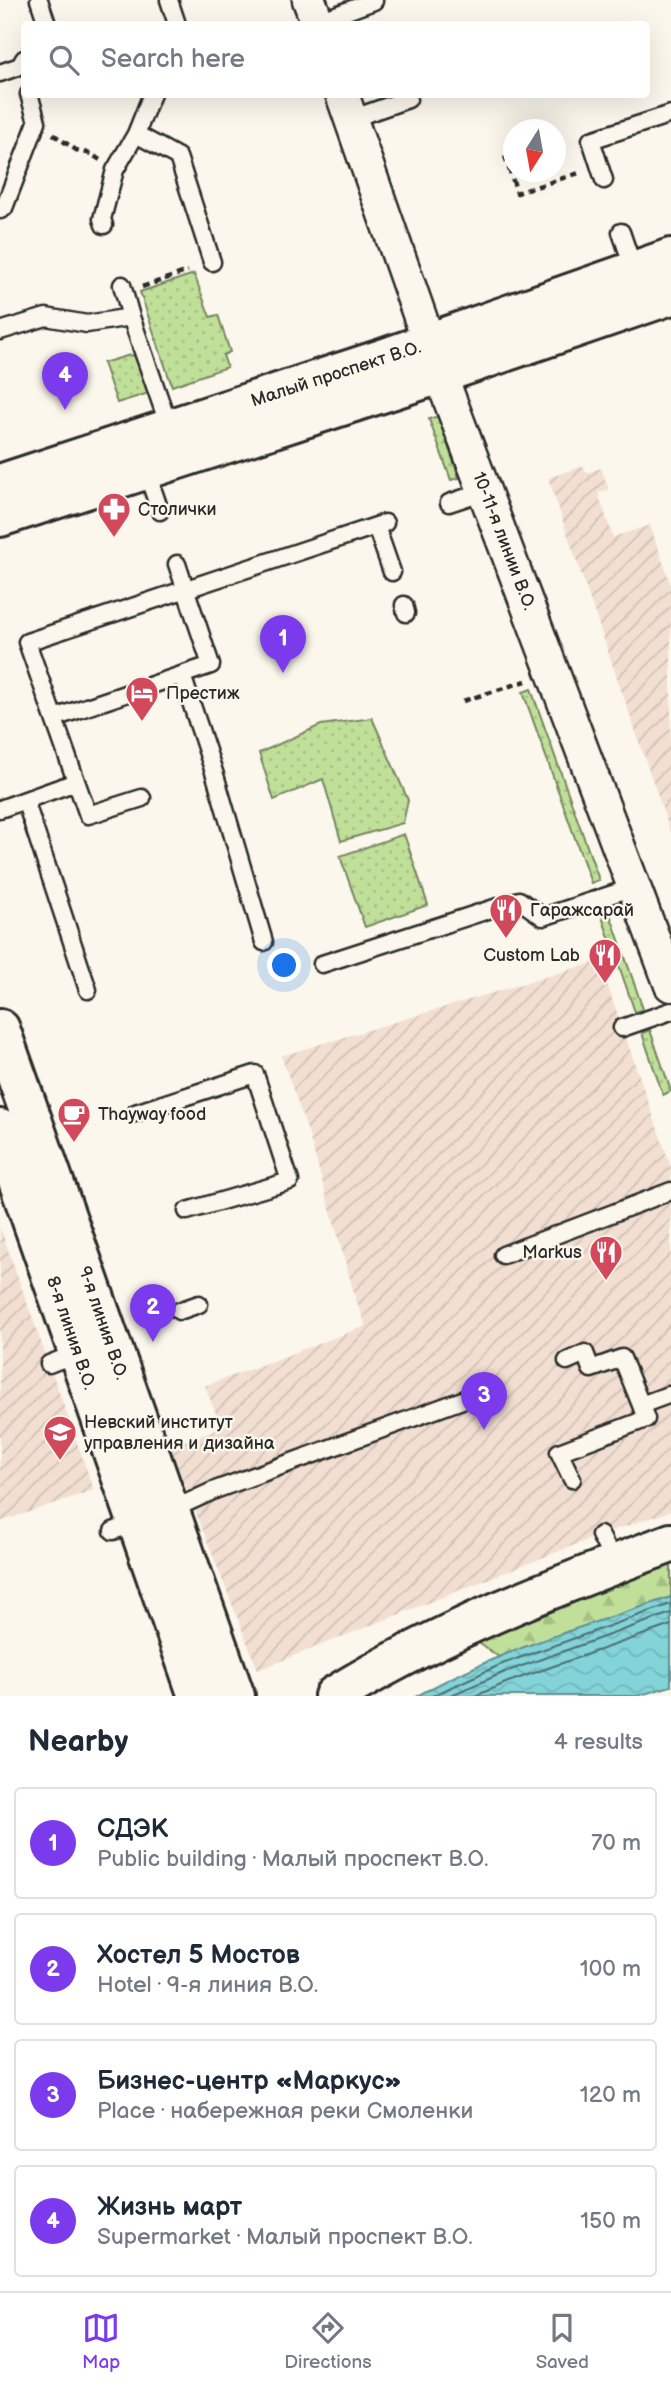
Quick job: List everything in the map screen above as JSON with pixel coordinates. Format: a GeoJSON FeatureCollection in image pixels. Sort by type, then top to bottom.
{"type":"FeatureCollection","features":[{"type":"Feature","properties":{"kind":"main road","name":"Малый проспект В.О."},"geometry":{"type":"LineString","coordinates":[[0,517],[146,470],[435,358],[634,270],[671,258]]}},
{"type":"Feature","properties":{"kind":"main road","name":"Малый проспект В.О."},"geometry":{"type":"LineString","coordinates":[[0,484],[170,429],[671,295]]}},
{"type":"Feature","properties":{"kind":"main road"},"geometry":{"type":"LineString","coordinates":[[0,1029],[25,1143]]}},
{"type":"Feature","properties":{"kind":"main road","name":"8-я линия В.О."},"geometry":{"type":"LineString","coordinates":[[25,1143],[89,1346],[140,1521],[198,1696]]}},
{"type":"Feature","properties":{"kind":"main road"},"geometry":{"type":"LineString","coordinates":[[140,1521],[236,1696]]}},
{"type":"Feature","properties":{"kind":"main road"},"geometry":{"type":"LineString","coordinates":[[334,1696],[608,1550],[671,1543]]}},
{"type":"Feature","properties":{"kind":"street","name":"10-11-я линии В.О."},"geometry":{"type":"LineString","coordinates":[[347,107],[435,358],[671,985]]}},
{"type":"Feature","properties":{"kind":"lane"},"geometry":{"type":"LineString","coordinates":[[39,0],[46,21]]}},
{"type":"Feature","properties":{"kind":"lane"},"geometry":{"type":"LineString","coordinates":[[169,0],[176,21]]}},
{"type":"Feature","properties":{"kind":"lane"},"geometry":{"type":"LineString","coordinates":[[313,18],[374,1]]}},
{"type":"Feature","properties":{"kind":"lane"},"geometry":{"type":"LineString","coordinates":[[0,73],[21,69]]}},
{"type":"Feature","properties":{"kind":"lane"},"geometry":{"type":"LineString","coordinates":[[0,210],[4,208],[37,122],[30,98]]}},
{"type":"Feature","properties":{"kind":"lane"},"geometry":{"type":"LineString","coordinates":[[104,225],[102,219],[115,170],[136,134],[150,98]]}},
{"type":"Feature","properties":{"kind":"lane"},"geometry":{"type":"LineString","coordinates":[[347,107],[408,99]]}},
{"type":"Feature","properties":{"kind":"lane"},"geometry":{"type":"LineString","coordinates":[[602,174],[591,140],[671,114]]}},
{"type":"Feature","properties":{"kind":"lane"},"geometry":{"type":"LineString","coordinates":[[136,134],[178,157],[212,262]]}},
{"type":"Feature","properties":{"kind":"lane"},"geometry":{"type":"LineString","coordinates":[[621,233],[634,270]]}},
{"type":"Feature","properties":{"kind":"lane"},"geometry":{"type":"LineString","coordinates":[[123,289],[170,429]]}},
{"type":"Feature","properties":{"kind":"lane"},"geometry":{"type":"LineString","coordinates":[[0,313],[3,330],[47,317],[87,324],[131,317]]}},
{"type":"Feature","properties":{"kind":"lane"},"geometry":{"type":"LineString","coordinates":[[146,470],[160,511]]}},
{"type":"Feature","properties":{"kind":"lane"},"geometry":{"type":"LineString","coordinates":[[449,503],[485,491]]}},
{"type":"Feature","properties":{"kind":"lane"},"geometry":{"type":"LineString","coordinates":[[142,798],[88,816],[27,642],[381,525],[392,572]]}},
{"type":"Feature","properties":{"kind":"lane"},"geometry":{"type":"LineString","coordinates":[[54,718],[211,665],[177,564]]}},
{"type":"Feature","properties":{"kind":"lane"},"geometry":{"type":"LineString","coordinates":[[181,675],[208,777],[264,942]]}},
{"type":"Feature","properties":{"kind":"lane"},"geometry":{"type":"LineString","coordinates":[[0,809],[76,782]]}},
{"type":"Feature","properties":{"kind":"lane"},"geometry":{"type":"LineString","coordinates":[[25,800],[88,990]]}},
{"type":"Feature","properties":{"kind":"lane"},"geometry":{"type":"LineString","coordinates":[[322,964],[519,900],[543,917],[634,887]]}},
{"type":"Feature","properties":{"kind":"lane"},"geometry":{"type":"LineString","coordinates":[[622,1028],[671,1011]]}},
{"type":"Feature","properties":{"kind":"lane"},"geometry":{"type":"LineString","coordinates":[[135,1113],[255,1074],[290,1181],[187,1211]]}},
{"type":"Feature","properties":{"kind":"lane"},"geometry":{"type":"LineString","coordinates":[[503,1255],[671,1191]]}},
{"type":"Feature","properties":{"kind":"lane"},"geometry":{"type":"LineString","coordinates":[[179,1311],[200,1304]]}},
{"type":"Feature","properties":{"kind":"lane"},"geometry":{"type":"LineString","coordinates":[[567,1362],[585,1353],[591,1369],[622,1359],[646,1419],[559,1452],[572,1479]]}},
{"type":"Feature","properties":{"kind":"lane"},"geometry":{"type":"LineString","coordinates":[[140,1521],[215,1490],[487,1391]]}},
{"type":"Feature","properties":{"kind":"lane"},"geometry":{"type":"LineString","coordinates":[[640,1405],[668,1395]]}},
{"type":"Feature","properties":{"kind":"path"},"geometry":{"type":"LineString","coordinates":[[37,122],[76,150],[91,154],[115,170]]}},
{"type":"Feature","properties":{"kind":"path"},"geometry":{"type":"LineString","coordinates":[[513,182],[517,193],[602,174]]}},
{"type":"Feature","properties":{"kind":"path"},"geometry":{"type":"LineString","coordinates":[[123,289],[188,271]]}},
{"type":"Feature","properties":{"kind":"path"},"geometry":{"type":"LineString","coordinates":[[463,701],[553,672]]}},
{"type":"Feature","properties":{"kind":"shaded area"},"geometry":{"type":"Polygon","coordinates":[[[583,466],[587,473],[601,468],[609,489],[598,493],[613,537],[650,525],[671,585],[671,834],[548,478],[583,466]]]}},
{"type":"Feature","properties":{"kind":"shaded area"},"geometry":{"type":"Polygon","coordinates":[[[599,961],[671,1167],[671,1511],[600,1535],[258,1670],[170,1447],[221,1427],[205,1386],[366,1326],[356,1300],[308,1132],[281,1056],[599,961]]]}},
{"type":"Feature","properties":{"kind":"shaded area"},"geometry":{"type":"Polygon","coordinates":[[[0,1227],[94,1490],[0,1522],[0,1227]]]}},
{"type":"Feature","properties":{"kind":"green space"},"geometry":{"type":"Polygon","coordinates":[[[194,274],[210,317],[218,315],[230,352],[223,355],[227,367],[172,386],[140,292],[194,274]]]}},
{"type":"Feature","properties":{"kind":"green space"},"geometry":{"type":"Polygon","coordinates":[[[130,355],[138,357],[152,392],[117,403],[103,363],[130,355]]]}},
{"type":"Feature","properties":{"kind":"green space"},"geometry":{"type":"Polygon","coordinates":[[[438,416],[459,478],[451,480],[429,419],[438,416]]]}},
{"type":"Feature","properties":{"kind":"green space"},"geometry":{"type":"Polygon","coordinates":[[[531,689],[599,880],[591,883],[523,692],[531,689]]]}},
{"type":"Feature","properties":{"kind":"green space"},"geometry":{"type":"Polygon","coordinates":[[[372,718],[408,800],[403,823],[341,841],[323,779],[274,800],[259,753],[321,725],[372,718]]]}},
{"type":"Feature","properties":{"kind":"green space"},"geometry":{"type":"Polygon","coordinates":[[[404,834],[428,905],[365,927],[340,856],[404,834]]]}},
{"type":"Feature","properties":{"kind":"green space"},"geometry":{"type":"Polygon","coordinates":[[[609,911],[643,1009],[635,1012],[601,914],[609,911]]]}},
{"type":"Feature","properties":{"kind":"green space"},"geometry":{"type":"Polygon","coordinates":[[[650,1030],[671,1091],[663,1095],[642,1033],[650,1030]]]}},
{"type":"Feature","properties":{"kind":"green space"},"geometry":{"type":"Polygon","coordinates":[[[671,1556],[671,1597],[499,1657],[470,1637],[671,1556]]]}},
{"type":"Feature","properties":{"kind":"water"},"geometry":{"type":"Polygon","coordinates":[[[671,1597],[671,1686],[637,1696],[417,1696],[510,1653],[671,1597]]]}},
{"type":"Feature","properties":{"kind":"place","name":"Жизнь март"},"geometry":{"type":"Point","coordinates":[65,410]}},
{"type":"Feature","properties":{"kind":"place","name":"Столички"},"geometry":{"type":"Point","coordinates":[114,539]}},
{"type":"Feature","properties":{"kind":"place","name":"СДЭК"},"geometry":{"type":"Point","coordinates":[283,673]}},
{"type":"Feature","properties":{"kind":"place","name":"Престиж"},"geometry":{"type":"Point","coordinates":[142,723]}},
{"type":"Feature","properties":{"kind":"place","name":"Гаражсарай"},"geometry":{"type":"Point","coordinates":[506,940]}},
{"type":"Feature","properties":{"kind":"place","name":"Custom Lab"},"geometry":{"type":"Point","coordinates":[605,985]}},
{"type":"Feature","properties":{"kind":"place","name":"Thayway food"},"geometry":{"type":"Point","coordinates":[74,1144]}},
{"type":"Feature","properties":{"kind":"place","name":"Markus"},"geometry":{"type":"Point","coordinates":[606,1282]}},
{"type":"Feature","properties":{"kind":"place","name":"Хостел 5 Мостов"},"geometry":{"type":"Point","coordinates":[153,1342]}},
{"type":"Feature","properties":{"kind":"place","name":"Бизнес-центр «Маркус»"},"geometry":{"type":"Point","coordinates":[484,1430]}},
{"type":"Feature","properties":{"kind":"place","name":"Невский институт управления и дизайна"},"geometry":{"type":"Point","coordinates":[60,1462]}}]}
